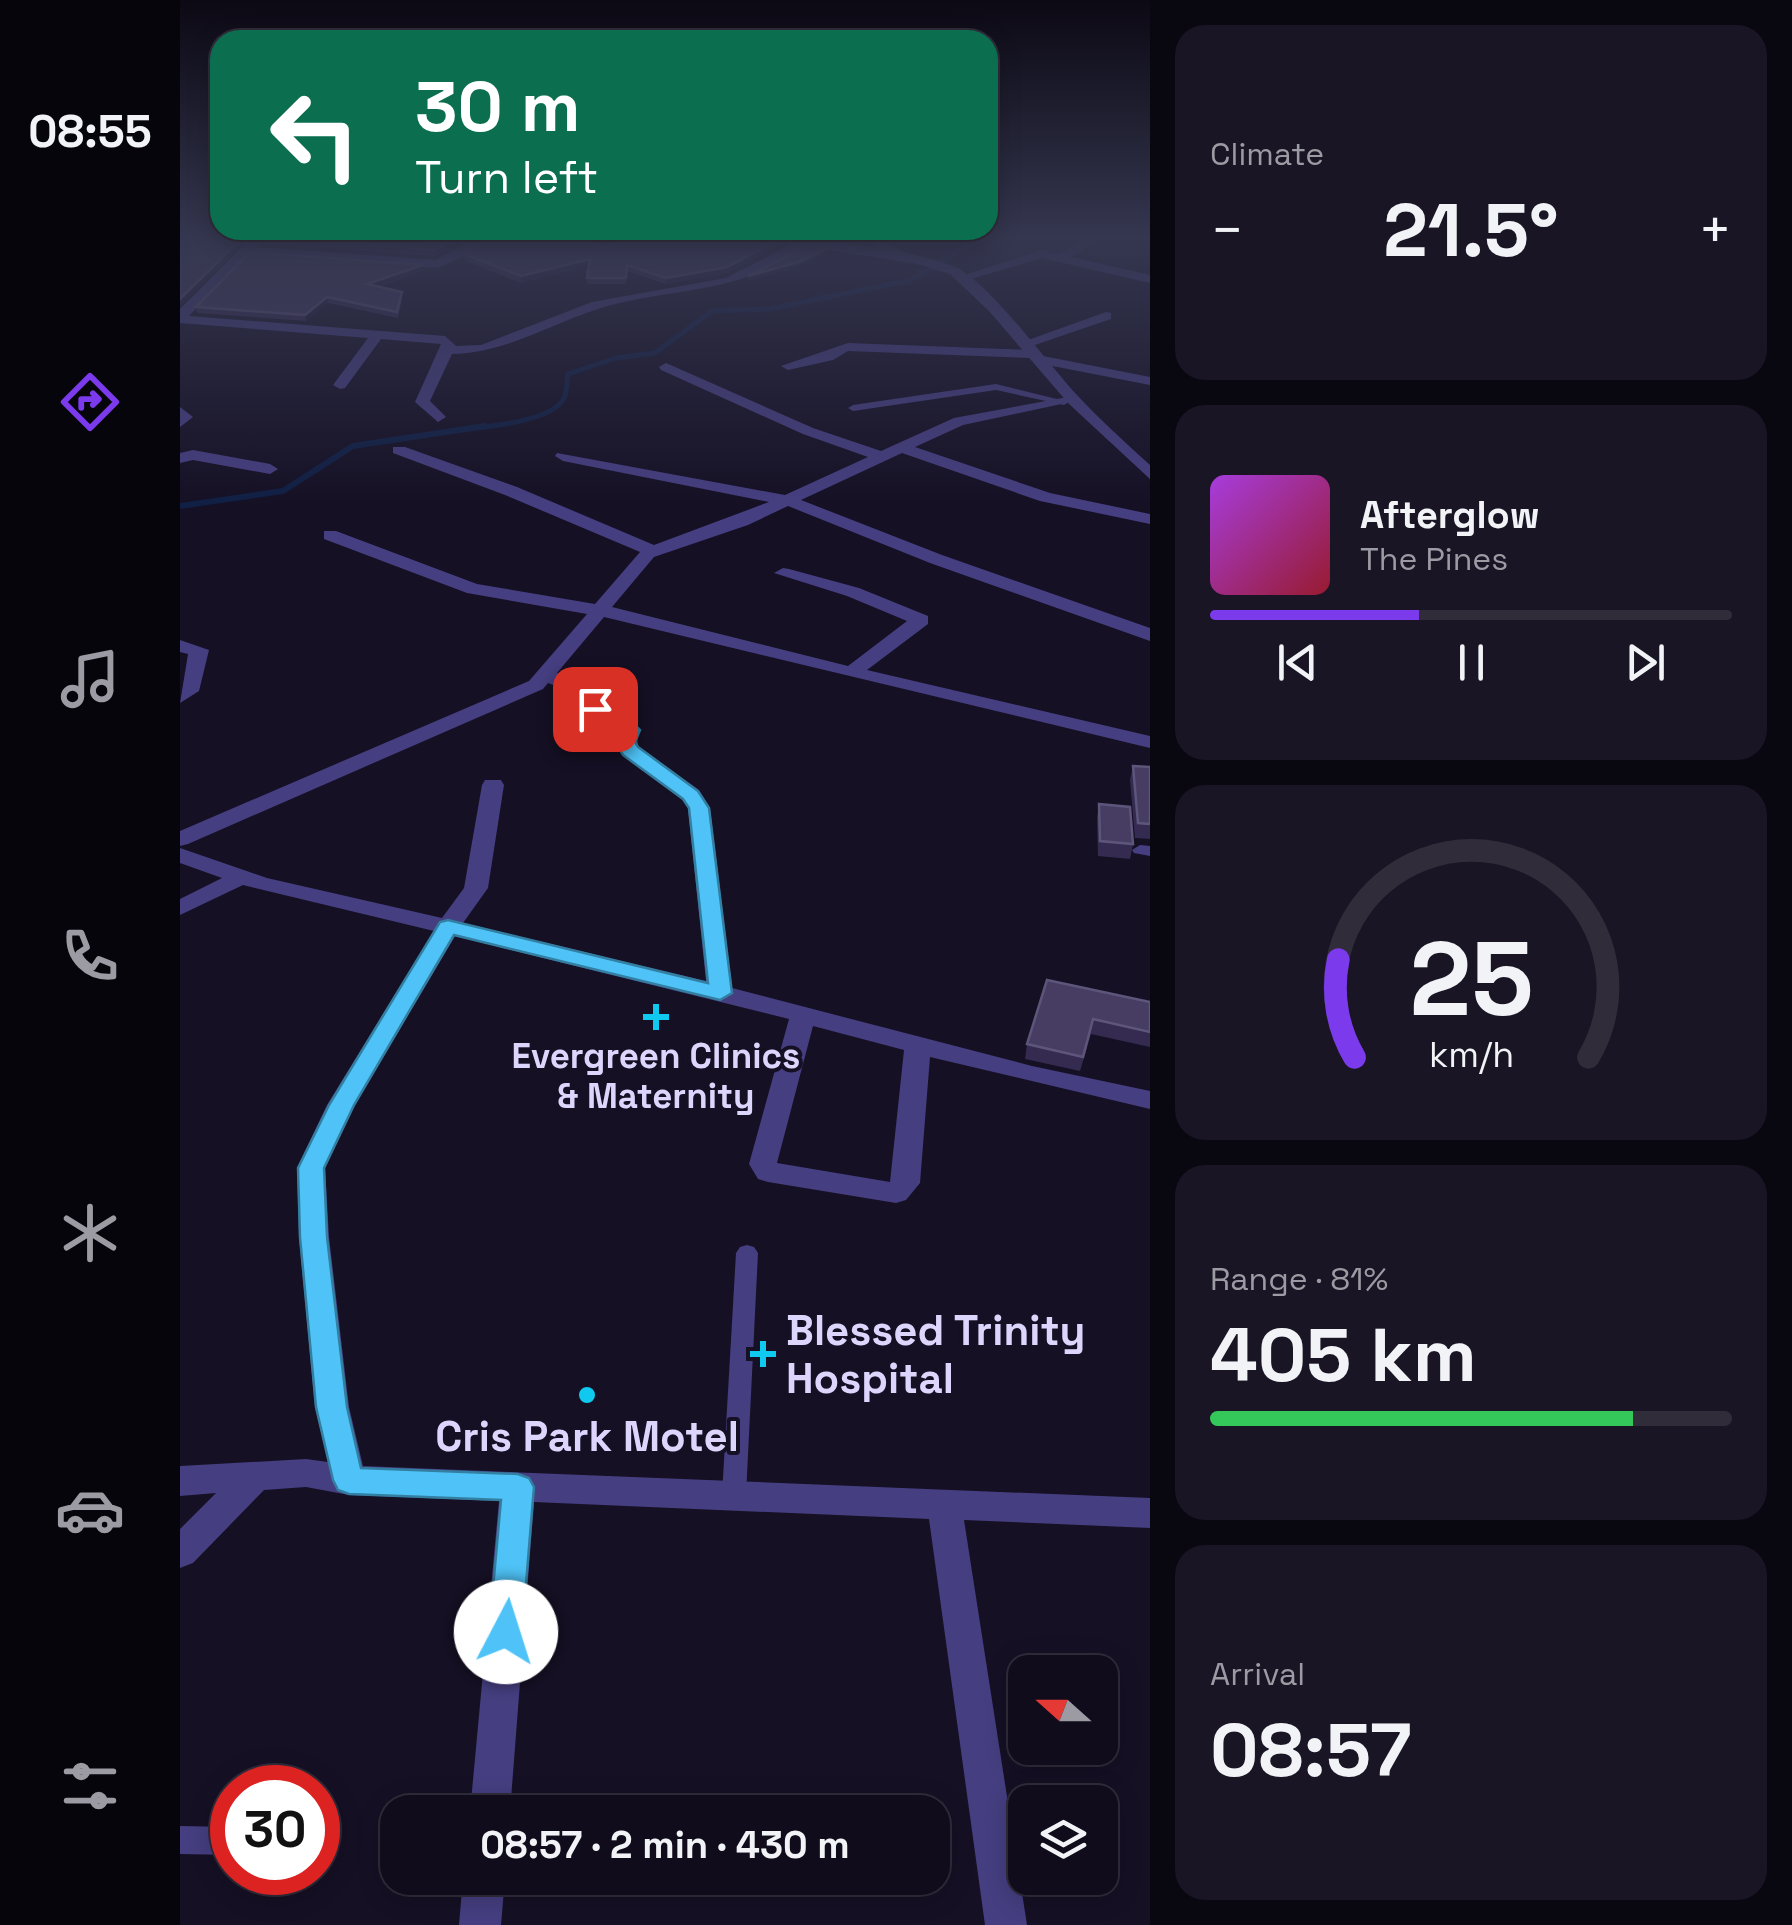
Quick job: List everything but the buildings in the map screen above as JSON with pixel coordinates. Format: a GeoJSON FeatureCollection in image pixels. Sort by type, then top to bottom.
{"type":"FeatureCollection","features":[{"type":"Feature","properties":{"kind":"street"},"geometry":{"type":"LineString","coordinates":[[283,327],[449,342],[422,402],[438,417]]}},
{"type":"Feature","properties":{"kind":"street"},"geometry":{"type":"LineString","coordinates":[[446,350],[483,349],[540,327]]}},
{"type":"Feature","properties":{"kind":"street"},"geometry":{"type":"LineString","coordinates":[[1010,327],[1068,401],[1150,474]]}},
{"type":"Feature","properties":{"kind":"street"},"geometry":{"type":"LineString","coordinates":[[1031,352],[1083,327]]}},
{"type":"Feature","properties":{"kind":"street"},"geometry":{"type":"LineString","coordinates":[[340,384],[378,335]]}},
{"type":"Feature","properties":{"kind":"street"},"geometry":{"type":"LineString","coordinates":[[788,366],[828,357],[848,347],[1031,352],[1150,382]]}},
{"type":"Feature","properties":{"kind":"street"},"geometry":{"type":"LineString","coordinates":[[666,367],[808,431],[1046,497],[1150,520]]}},
{"type":"Feature","properties":{"kind":"street"},"geometry":{"type":"LineString","coordinates":[[180,839],[536,685],[641,558],[653,552],[789,501],[960,421],[1068,401]]}},
{"type":"Feature","properties":{"kind":"street"},"geometry":{"type":"LineString","coordinates":[[180,412],[185,417],[180,422]]}},
{"type":"Feature","properties":{"kind":"street"},"geometry":{"type":"LineString","coordinates":[[399,450],[653,552]]}},
{"type":"Feature","properties":{"kind":"street"},"geometry":{"type":"LineString","coordinates":[[180,458],[193,455],[270,469]]}},
{"type":"Feature","properties":{"kind":"street"},"geometry":{"type":"LineString","coordinates":[[562,456],[789,501],[936,559],[1150,635]]}},
{"type":"Feature","properties":{"kind":"street"},"geometry":{"type":"LineString","coordinates":[[330,535],[473,589],[600,610],[1150,742]]}},
{"type":"Feature","properties":{"kind":"street"},"geometry":{"type":"LineString","coordinates":[[783,573],[853,592],[921,620],[851,672]]}},
{"type":"Feature","properties":{"kind":"street"},"geometry":{"type":"LineString","coordinates":[[180,646],[200,650],[188,691],[180,697]]}},
{"type":"Feature","properties":{"kind":"street"},"geometry":{"type":"LineString","coordinates":[[547,676],[605,697],[596,713],[626,726],[630,730],[625,742],[630,750],[691,795],[699,808],[720,993]]}},
{"type":"Feature","properties":{"kind":"street"},"geometry":{"type":"LineString","coordinates":[[349,1480],[332,1407],[314,1237],[311,1168],[341,1105],[448,927],[476,888],[492,785]]}},
{"type":"Feature","properties":{"kind":"street"},"geometry":{"type":"LineString","coordinates":[[180,855],[241,878],[720,993],[1032,1075],[1150,1100]]}},
{"type":"Feature","properties":{"kind":"street"},"geometry":{"type":"LineString","coordinates":[[180,908],[241,878]]}},
{"type":"Feature","properties":{"kind":"street"},"geometry":{"type":"LineString","coordinates":[[802,1015],[764,1164],[768,1172],[896,1193],[902,1190],[906,1183],[918,1045]]}},
{"type":"Feature","properties":{"kind":"street"},"geometry":{"type":"LineString","coordinates":[[180,1481],[306,1473],[349,1480],[1150,1513]]}},
{"type":"Feature","properties":{"kind":"street"},"geometry":{"type":"LineString","coordinates":[[180,1552],[256,1476]]}},
{"type":"Feature","properties":{"kind":"street"},"geometry":{"type":"LineString","coordinates":[[491,1795],[518,1487]]}},
{"type":"Feature","properties":{"kind":"street"},"geometry":{"type":"LineString","coordinates":[[944,1504],[1006,1925]]}},
{"type":"Feature","properties":{"kind":"street"},"geometry":{"type":"LineString","coordinates":[[480,1925],[483,1895]]}},
{"type":"Feature","properties":{"kind":"lane"},"geometry":{"type":"LineString","coordinates":[[853,408],[996,388],[1068,401]]}},
{"type":"Feature","properties":{"kind":"lane"},"geometry":{"type":"LineString","coordinates":[[734,1495],[747,1253]]}},
{"type":"Feature","properties":{"kind":"lane"},"geometry":{"type":"LineString","coordinates":[[180,1840],[210,1841]]}},
{"type":"Feature","properties":{"kind":"waterway"},"geometry":{"type":"LineString","coordinates":[[468,429],[548,412],[564,398],[568,374],[616,358],[655,353],[691,327]]}},
{"type":"Feature","properties":{"kind":"waterway"},"geometry":{"type":"LineString","coordinates":[[180,506],[283,491],[353,446],[485,426]]}},
{"type":"Feature","properties":{"kind":"place","name":"Evergreen Clinics & Maternity"},"geometry":{"type":"Point","coordinates":[656,1017]}},
{"type":"Feature","properties":{"kind":"place","name":"Blessed Trinity Hospital"},"geometry":{"type":"Point","coordinates":[763,1354]}},
{"type":"Feature","properties":{"kind":"place","name":"Cris Park Motel"},"geometry":{"type":"Point","coordinates":[587,1395]}},
{"type":"Feature","properties":{"kind":"route"},"geometry":{"type":"LineString","coordinates":[[506,1632],[518,1487],[349,1480],[332,1407],[314,1237],[311,1168],[341,1105],[448,927],[720,993],[699,808],[691,795],[630,750],[625,742],[630,734],[626,726],[596,713],[595,709]]}}]}
